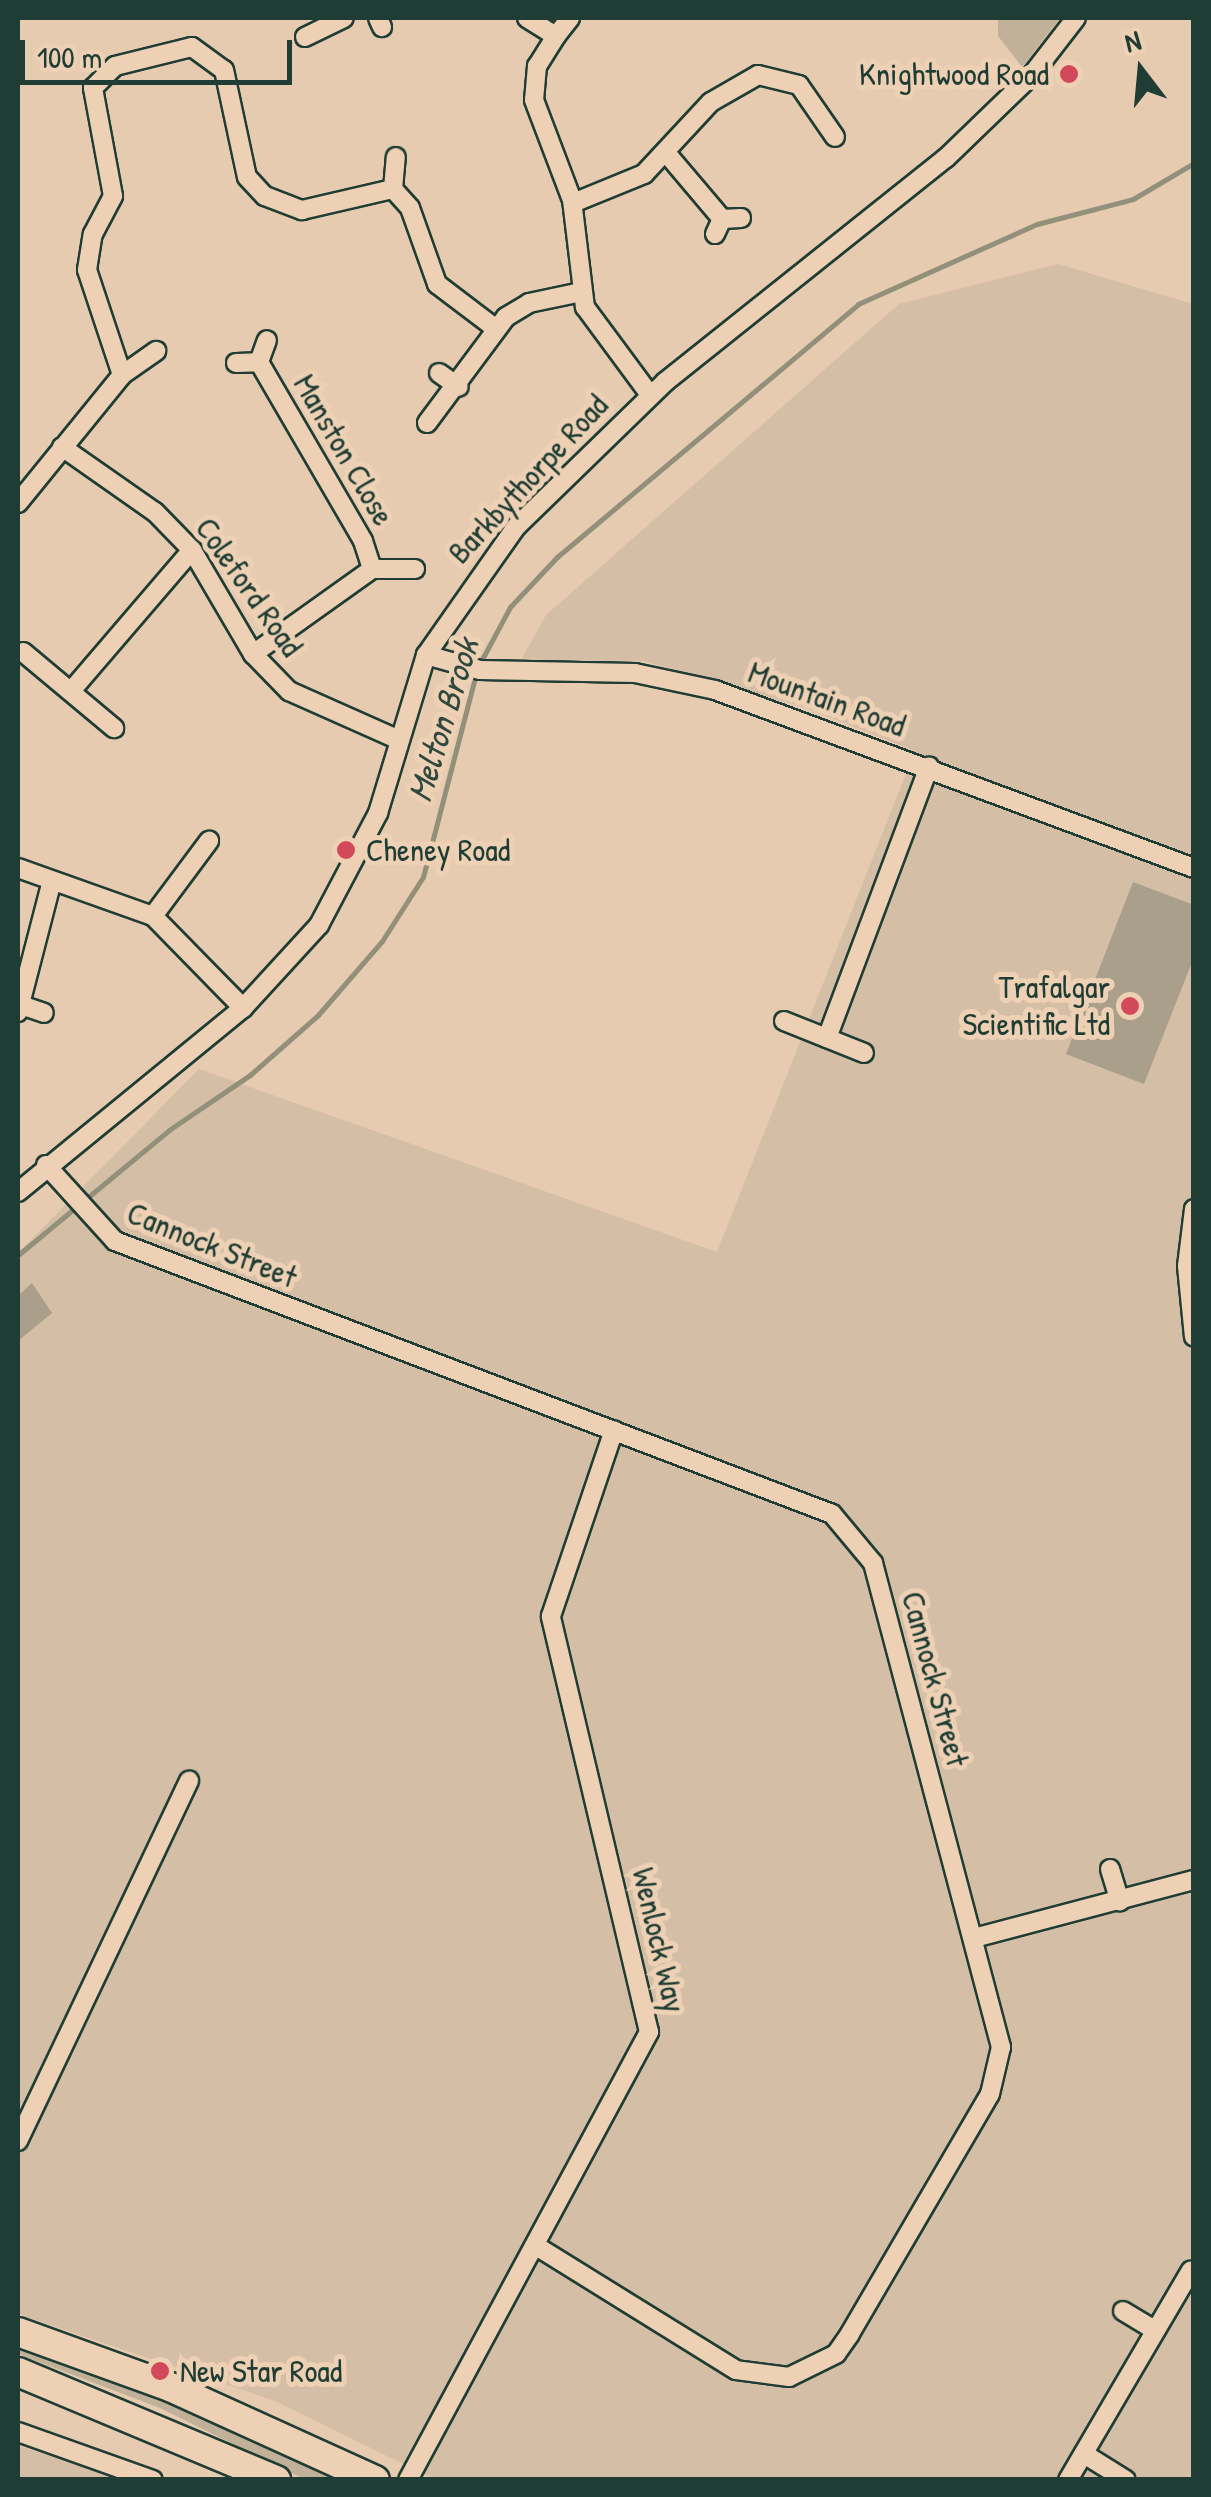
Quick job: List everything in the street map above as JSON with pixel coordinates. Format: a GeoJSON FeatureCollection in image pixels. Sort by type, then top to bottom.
{"type":"FeatureCollection","features":[{"type":"Feature","properties":{"kind":"highway"},"geometry":{"type":"LineString","coordinates":[[18,2332],[170,2388],[376,2480]]}},
{"type":"Feature","properties":{"kind":"highway"},"geometry":{"type":"LineString","coordinates":[[18,2372],[276,2480]]}},
{"type":"Feature","properties":{"kind":"street"},"geometry":{"type":"LineString","coordinates":[[305,37],[344,18]]}},
{"type":"Feature","properties":{"kind":"street"},"geometry":{"type":"LineString","coordinates":[[526,18],[556,36]]}},
{"type":"Feature","properties":{"kind":"street"},"geometry":{"type":"LineString","coordinates":[[570,18],[537,66],[534,100],[572,203],[581,292],[600,336],[650,395]]}},
{"type":"Feature","properties":{"kind":"street","name":"Barkbythorpe Road"},"geometry":{"type":"LineString","coordinates":[[18,1192],[46,1165],[243,1008],[288,965],[354,869],[426,655],[516,527],[650,395],[923,179],[1031,76],[1076,18]]}},
{"type":"Feature","properties":{"kind":"street"},"geometry":{"type":"LineString","coordinates":[[122,375],[86,270],[93,234],[114,196],[91,105],[93,88],[115,66],[192,47],[214,59],[239,122],[247,177],[282,208],[302,210],[393,188]]}},
{"type":"Feature","properties":{"kind":"street"},"geometry":{"type":"LineString","coordinates":[[572,203],[624,186],[668,155],[711,102],[743,81],[776,76],[806,81],[836,137]]}},
{"type":"Feature","properties":{"kind":"street"},"geometry":{"type":"LineString","coordinates":[[668,155],[726,224]]}},
{"type":"Feature","properties":{"kind":"street"},"geometry":{"type":"LineString","coordinates":[[396,157],[393,188],[410,208],[437,284],[495,328]]}},
{"type":"Feature","properties":{"kind":"street"},"geometry":{"type":"LineString","coordinates":[[426,424],[459,387],[495,328],[529,303],[581,292]]}},
{"type":"Feature","properties":{"kind":"street","name":"Manston Close"},"geometry":{"type":"LineString","coordinates":[[259,362],[267,340]]}},
{"type":"Feature","properties":{"kind":"street"},"geometry":{"type":"LineString","coordinates":[[18,503],[122,375],[156,351]]}},
{"type":"Feature","properties":{"kind":"street","name":"Manston Close"},"geometry":{"type":"LineString","coordinates":[[236,363],[259,362]]}},
{"type":"Feature","properties":{"kind":"street","name":"Manston Close"},"geometry":{"type":"LineString","coordinates":[[259,362],[364,542],[372,570]]}},
{"type":"Feature","properties":{"kind":"street"},"geometry":{"type":"LineString","coordinates":[[439,373],[459,387]]}},
{"type":"Feature","properties":{"kind":"street","name":"Coleford Road"},"geometry":{"type":"LineString","coordinates":[[62,447],[155,512],[192,550],[253,654],[311,707],[399,740]]}},
{"type":"Feature","properties":{"kind":"street"},"geometry":{"type":"LineString","coordinates":[[71,691],[192,550]]}},
{"type":"Feature","properties":{"kind":"street","name":"Manston Close"},"geometry":{"type":"LineString","coordinates":[[253,654],[372,570],[415,569]]}},
{"type":"Feature","properties":{"kind":"street"},"geometry":{"type":"LineString","coordinates":[[24,652],[114,728]]}},
{"type":"Feature","properties":{"kind":"street","name":"Mountain Road"},"geometry":{"type":"LineString","coordinates":[[426,655],[451,665],[494,671],[658,675],[929,768],[1194,868]]}},
{"type":"Feature","properties":{"kind":"street"},"geometry":{"type":"LineString","coordinates":[[827,1038],[929,768]]}},
{"type":"Feature","properties":{"kind":"street"},"geometry":{"type":"LineString","coordinates":[[153,916],[208,842]]}},
{"type":"Feature","properties":{"kind":"street"},"geometry":{"type":"LineString","coordinates":[[18,868],[153,916],[243,1008]]}},
{"type":"Feature","properties":{"kind":"street"},"geometry":{"type":"LineString","coordinates":[[44,1013],[19,1008],[52,881]]}},
{"type":"Feature","properties":{"kind":"street"},"geometry":{"type":"LineString","coordinates":[[784,1021],[864,1053]]}},
{"type":"Feature","properties":{"kind":"street","name":"Cannock Street"},"geometry":{"type":"LineString","coordinates":[[46,1165],[90,1220],[114,1241],[832,1514],[862,1542],[974,1938],[1001,2047],[997,2077],[836,2354],[790,2377],[736,2370],[538,2247]]}},
{"type":"Feature","properties":{"kind":"street"},"geometry":{"type":"LineString","coordinates":[[1194,1209],[1187,1266],[1194,1337]]}},
{"type":"Feature","properties":{"kind":"street","name":"Wenlock Way"},"geometry":{"type":"LineString","coordinates":[[408,2480],[538,2247],[649,2032],[551,1616],[614,1430]]}},
{"type":"Feature","properties":{"kind":"street"},"geometry":{"type":"LineString","coordinates":[[18,2141],[189,1781]]}},
{"type":"Feature","properties":{"kind":"street"},"geometry":{"type":"LineString","coordinates":[[1110,1870],[1120,1900]]}},
{"type":"Feature","properties":{"kind":"street"},"geometry":{"type":"LineString","coordinates":[[974,1938],[1194,1880]]}},
{"type":"Feature","properties":{"kind":"street"},"geometry":{"type":"LineString","coordinates":[[1068,2480],[1191,2270]]}},
{"type":"Feature","properties":{"kind":"street"},"geometry":{"type":"LineString","coordinates":[[1123,2311],[1155,2330]]}},
{"type":"Feature","properties":{"kind":"street"},"geometry":{"type":"LineString","coordinates":[[18,2432],[154,2480]]}},
{"type":"Feature","properties":{"kind":"street"},"geometry":{"type":"LineString","coordinates":[[1084,2454],[1126,2480]]}},
{"type":"Feature","properties":{"kind":"shaded area"},"geometry":{"type":"Polygon","coordinates":[[[998,18],[1060,18],[1022,67],[998,36],[998,18]]]}},
{"type":"Feature","properties":{"kind":"shaded area"},"geometry":{"type":"Polygon","coordinates":[[[1058,264],[1193,304],[1193,2479],[434,2479],[275,2401],[18,2314],[18,1253],[199,1069],[717,1252],[915,751],[806,708],[643,661],[521,660],[546,615],[899,304],[1058,264]]]}},
{"type":"Feature","properties":{"kind":"shaded area"},"geometry":{"type":"Polygon","coordinates":[[[18,2342],[175,2401],[352,2479],[304,2479],[160,2408],[18,2354],[18,2342]]]}},
{"type":"Feature","properties":{"kind":"shaded area"},"geometry":{"type":"Polygon","coordinates":[[[18,2446],[119,2477],[126,2479],[18,2479],[18,2446]]]}},
{"type":"Feature","properties":{"kind":"building","name":"Trafalgar Scientific Ltd"},"geometry":{"type":"Polygon","coordinates":[[[1133,882],[1194,905],[1194,957],[1144,1084],[1066,1054],[1133,882]]]}},
{"type":"Feature","properties":{"kind":"building"},"geometry":{"type":"Polygon","coordinates":[[[32,1283],[52,1313],[18,1341],[18,1296],[32,1283]]]}},
{"type":"Feature","properties":{"kind":"waterway","name":"Melton Brook"},"geometry":{"type":"LineString","coordinates":[[480,663],[510,607],[557,557],[858,304],[1037,224],[1133,199],[1194,163]]}},
{"type":"Feature","properties":{"kind":"waterway","name":"Melton Brook"},"geometry":{"type":"LineString","coordinates":[[18,1255],[169,1130],[250,1075],[318,1015],[382,941],[423,877],[476,674]]}},
{"type":"Feature","properties":{"kind":"place","name":"Knightwood Road"},"geometry":{"type":"Point","coordinates":[1069,74]}},
{"type":"Feature","properties":{"kind":"place","name":"Cheney Road"},"geometry":{"type":"Point","coordinates":[346,850]}},
{"type":"Feature","properties":{"kind":"place","name":"Trafalgar Scientific Ltd"},"geometry":{"type":"Point","coordinates":[1130,1006]}},
{"type":"Feature","properties":{"kind":"place","name":"New Star Road"},"geometry":{"type":"Point","coordinates":[160,2371]}}]}
